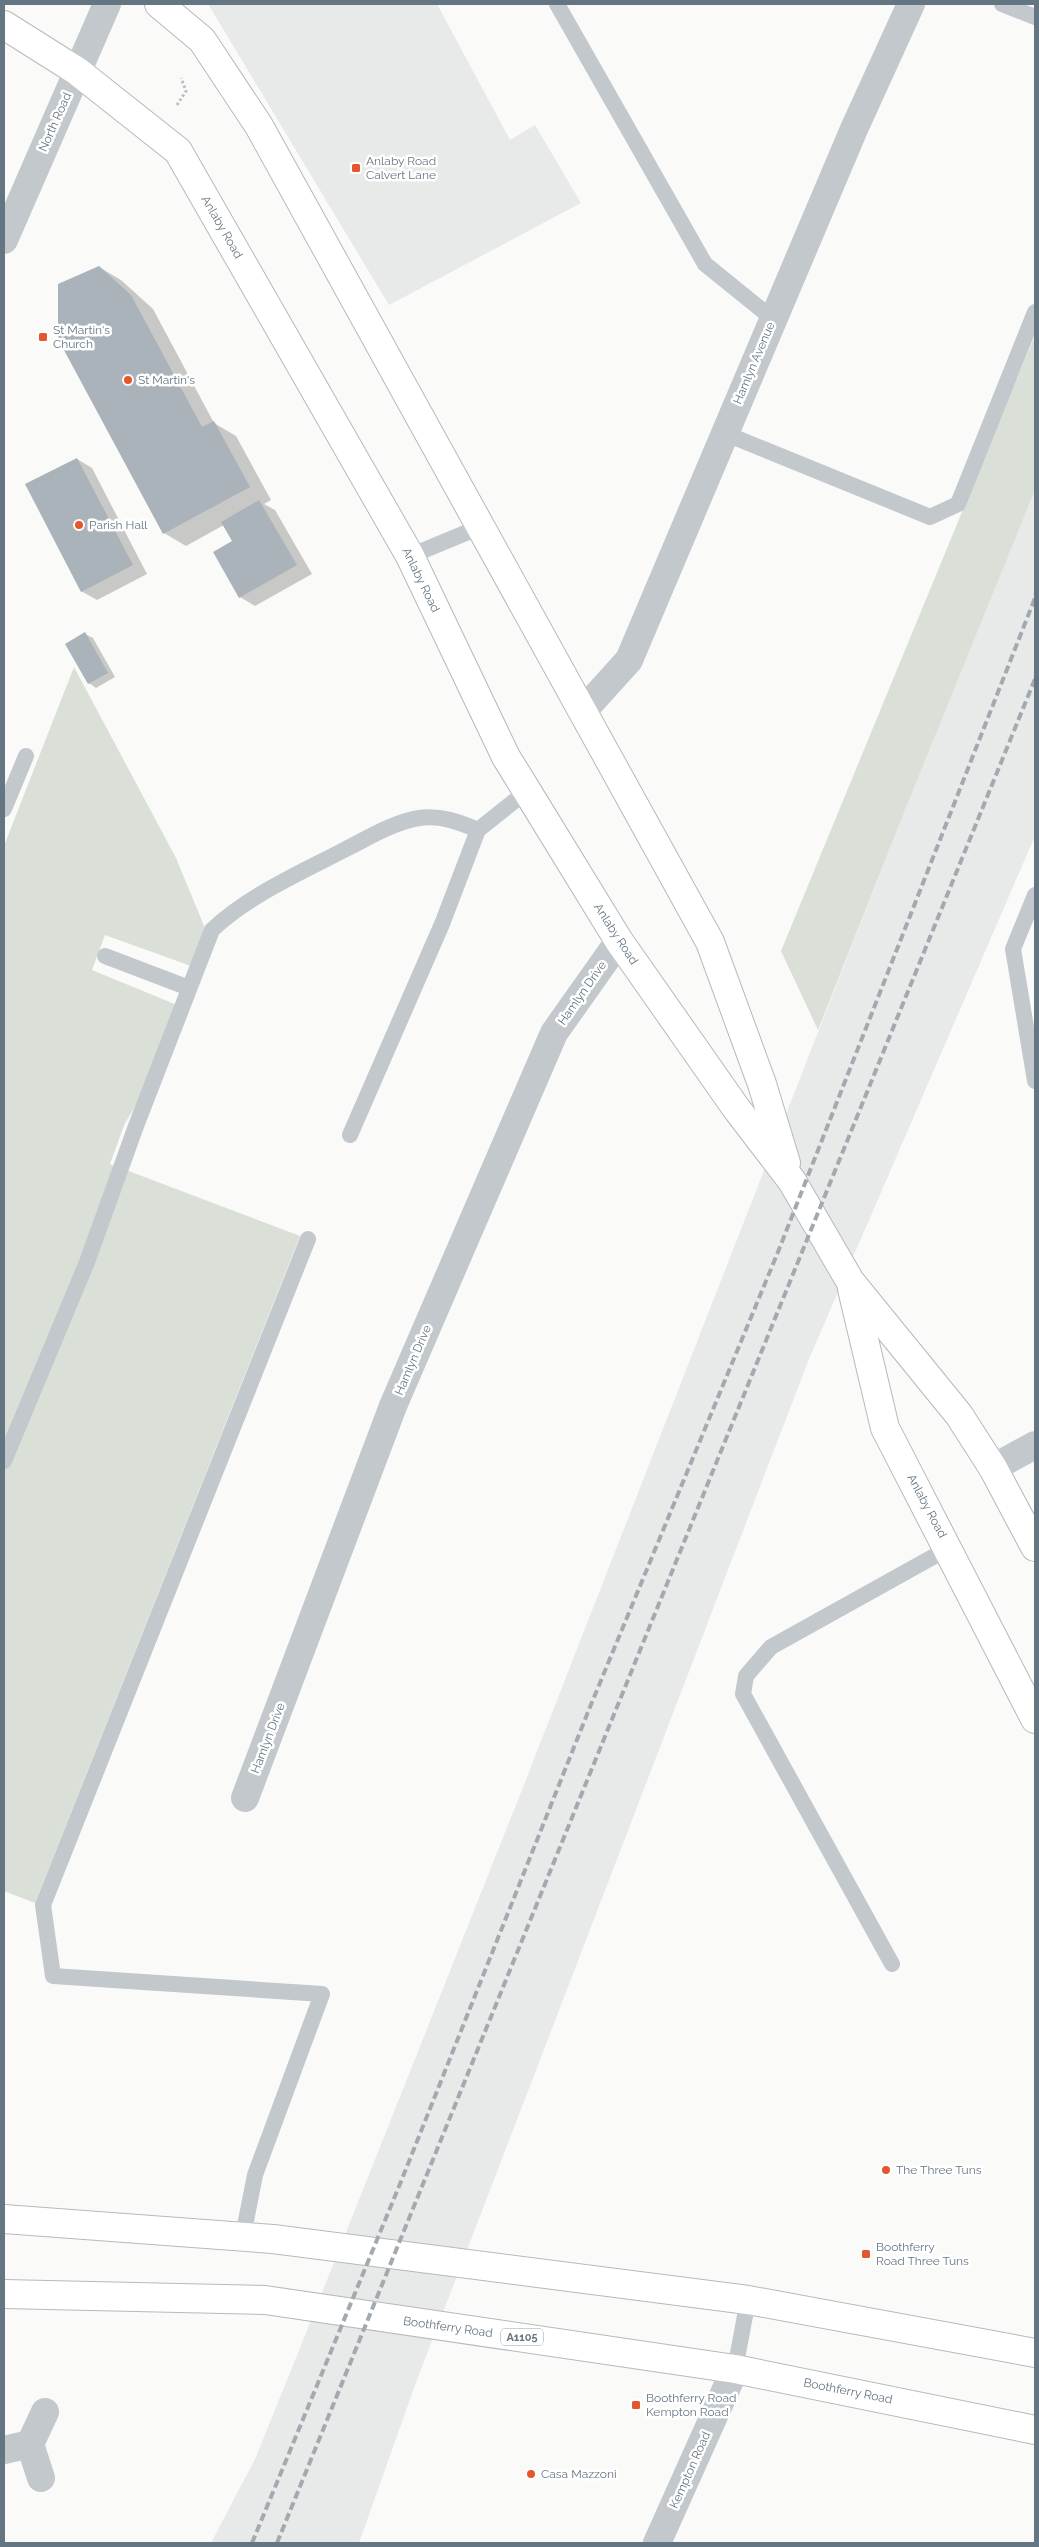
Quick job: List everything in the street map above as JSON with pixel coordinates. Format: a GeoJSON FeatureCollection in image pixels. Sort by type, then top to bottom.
{"type":"FeatureCollection","features":[{"type":"Feature","properties":{"kind":"main road","name":"Anlaby Road"},"geometry":{"type":"LineString","coordinates":[[159,4],[202,40],[259,126],[710,942],[762,1084],[792,1182]]}},
{"type":"Feature","properties":{"kind":"main road","name":"Anlaby Road"},"geometry":{"type":"LineString","coordinates":[[4,25],[77,71],[178,151],[410,556],[506,757],[619,940],[736,1108],[792,1182],[850,1281],[959,1415],[993,1468],[1035,1546]]}},
{"type":"Feature","properties":{"kind":"main road","name":"Anlaby Road"},"geometry":{"type":"LineString","coordinates":[[850,1281],[885,1428],[949,1548],[1035,1719]]}},
{"type":"Feature","properties":{"kind":"main road"},"geometry":{"type":"LineString","coordinates":[[4,2218],[243,2236],[748,2300],[1035,2353]]}},
{"type":"Feature","properties":{"kind":"main road","name":"Boothferry Road"},"geometry":{"type":"LineString","coordinates":[[4,2294],[265,2300],[735,2369],[1035,2430]]}},
{"type":"Feature","properties":{"kind":"street","name":"North Road"},"geometry":{"type":"LineString","coordinates":[[4,240],[107,4]]}},
{"type":"Feature","properties":{"kind":"street","name":"Hamlyn Avenue"},"geometry":{"type":"LineString","coordinates":[[582,712],[629,660],[854,129],[911,4]]}},
{"type":"Feature","properties":{"kind":"street","name":"Hamlyn Drive"},"geometry":{"type":"LineString","coordinates":[[245,1798],[393,1406],[550,1042],[619,940]]}},
{"type":"Feature","properties":{"kind":"street"},"geometry":{"type":"LineString","coordinates":[[993,1468],[1035,1445]]}},
{"type":"Feature","properties":{"kind":"street","name":"Kempton Road"},"geometry":{"type":"LineString","coordinates":[[657,2543],[735,2369]]}},
{"type":"Feature","properties":{"kind":"street"},"geometry":{"type":"LineString","coordinates":[[41,2478],[30,2444],[45,2412]]}},
{"type":"Feature","properties":{"kind":"street"},"geometry":{"type":"LineString","coordinates":[[4,2450],[30,2444]]}},
{"type":"Feature","properties":{"kind":"lane"},"geometry":{"type":"LineString","coordinates":[[557,4],[705,264],[773,320]]}},
{"type":"Feature","properties":{"kind":"lane"},"geometry":{"type":"LineString","coordinates":[[1002,4],[1035,17]]}},
{"type":"Feature","properties":{"kind":"lane"},"geometry":{"type":"LineString","coordinates":[[724,433],[930,517],[958,504],[1035,312]]}},
{"type":"Feature","properties":{"kind":"lane"},"geometry":{"type":"LineString","coordinates":[[410,556],[480,527]]}},
{"type":"Feature","properties":{"kind":"lane"},"geometry":{"type":"LineString","coordinates":[[4,809],[26,756]]}},
{"type":"Feature","properties":{"kind":"lane"},"geometry":{"type":"LineString","coordinates":[[350,1135],[442,924],[478,830],[527,791]]}},
{"type":"Feature","properties":{"kind":"lane"},"geometry":{"type":"LineString","coordinates":[[4,1461],[87,1262],[212,930],[229,914],[312,867],[382,831],[419,818],[453,819],[478,830]]}},
{"type":"Feature","properties":{"kind":"lane"},"geometry":{"type":"LineString","coordinates":[[1035,895],[1013,949],[1035,1081]]}},
{"type":"Feature","properties":{"kind":"lane"},"geometry":{"type":"LineString","coordinates":[[105,956],[189,988]]}},
{"type":"Feature","properties":{"kind":"lane"},"geometry":{"type":"LineString","coordinates":[[243,2236],[255,2175],[322,1994],[53,1976],[44,1905],[308,1239]]}},
{"type":"Feature","properties":{"kind":"lane"},"geometry":{"type":"LineString","coordinates":[[892,1964],[743,1694],[746,1676],[771,1647],[949,1548]]}},
{"type":"Feature","properties":{"kind":"lane"},"geometry":{"type":"LineString","coordinates":[[735,2369],[748,2300]]}},
{"type":"Feature","properties":{"kind":"path"},"geometry":{"type":"LineString","coordinates":[[156,134],[186,91],[174,58],[189,29]]}},
{"type":"Feature","properties":{"kind":"shaded area"},"geometry":{"type":"Polygon","coordinates":[[[208,4],[437,4],[510,140],[535,125],[581,203],[389,305],[208,4]]]}},
{"type":"Feature","properties":{"kind":"shaded area"},"geometry":{"type":"Polygon","coordinates":[[[1035,335],[1035,490],[818,1030],[781,951],[1035,335]]]}},
{"type":"Feature","properties":{"kind":"shaded area"},"geometry":{"type":"Polygon","coordinates":[[[1035,490],[1035,836],[809,1359],[414,2388],[359,2543],[211,2543],[255,2459],[298,2353],[518,1800],[897,830],[1035,490]]]}},
{"type":"Feature","properties":{"kind":"shaded area"},"geometry":{"type":"Polygon","coordinates":[[[74,667],[176,858],[205,928],[191,966],[105,935],[92,970],[177,1005],[141,1097],[125,1123],[110,1164],[300,1236],[35,1903],[4,1891],[4,846],[74,667]]]}},
{"type":"Feature","properties":{"kind":"building","name":"St Martin's"},"geometry":{"type":"Polygon","coordinates":[[[99,266],[131,295],[202,427],[214,421],[250,487],[163,534],[58,339],[58,284],[99,266]]]}},
{"type":"Feature","properties":{"kind":"building","name":"Parish Hall"},"geometry":{"type":"Polygon","coordinates":[[[77,458],[133,565],[81,592],[25,484],[77,458]]]}},
{"type":"Feature","properties":{"kind":"building"},"geometry":{"type":"Polygon","coordinates":[[[259,500],[297,565],[239,598],[213,552],[232,541],[221,522],[259,500]]]}},
{"type":"Feature","properties":{"kind":"building"},"geometry":{"type":"Polygon","coordinates":[[[85,632],[108,673],[88,684],[65,644],[85,632]]]}},
{"type":"Feature","properties":{"kind":"railway"},"geometry":{"type":"LineString","coordinates":[[252,2543],[400,2184],[590,1707],[778,1252],[1035,598]]}},
{"type":"Feature","properties":{"kind":"railway"},"geometry":{"type":"LineString","coordinates":[[277,2543],[1035,679]]}},
{"type":"Feature","properties":{"kind":"place","name":"Anlaby Road Calvert Lane"},"geometry":{"type":"Point","coordinates":[356,168]}},
{"type":"Feature","properties":{"kind":"place","name":"St Martin's Church"},"geometry":{"type":"Point","coordinates":[43,337]}},
{"type":"Feature","properties":{"kind":"place","name":"St Martin's"},"geometry":{"type":"Point","coordinates":[128,380]}},
{"type":"Feature","properties":{"kind":"place","name":"Parish Hall"},"geometry":{"type":"Point","coordinates":[79,525]}},
{"type":"Feature","properties":{"kind":"place","name":"The Three Tuns"},"geometry":{"type":"Point","coordinates":[886,2170]}},
{"type":"Feature","properties":{"kind":"place","name":"Boothferry Road Three Tuns"},"geometry":{"type":"Point","coordinates":[866,2254]}},
{"type":"Feature","properties":{"kind":"place","name":"Boothferry Road Kempton Road"},"geometry":{"type":"Point","coordinates":[636,2405]}},
{"type":"Feature","properties":{"kind":"place","name":"Casa Mazzoni"},"geometry":{"type":"Point","coordinates":[531,2474]}}]}
